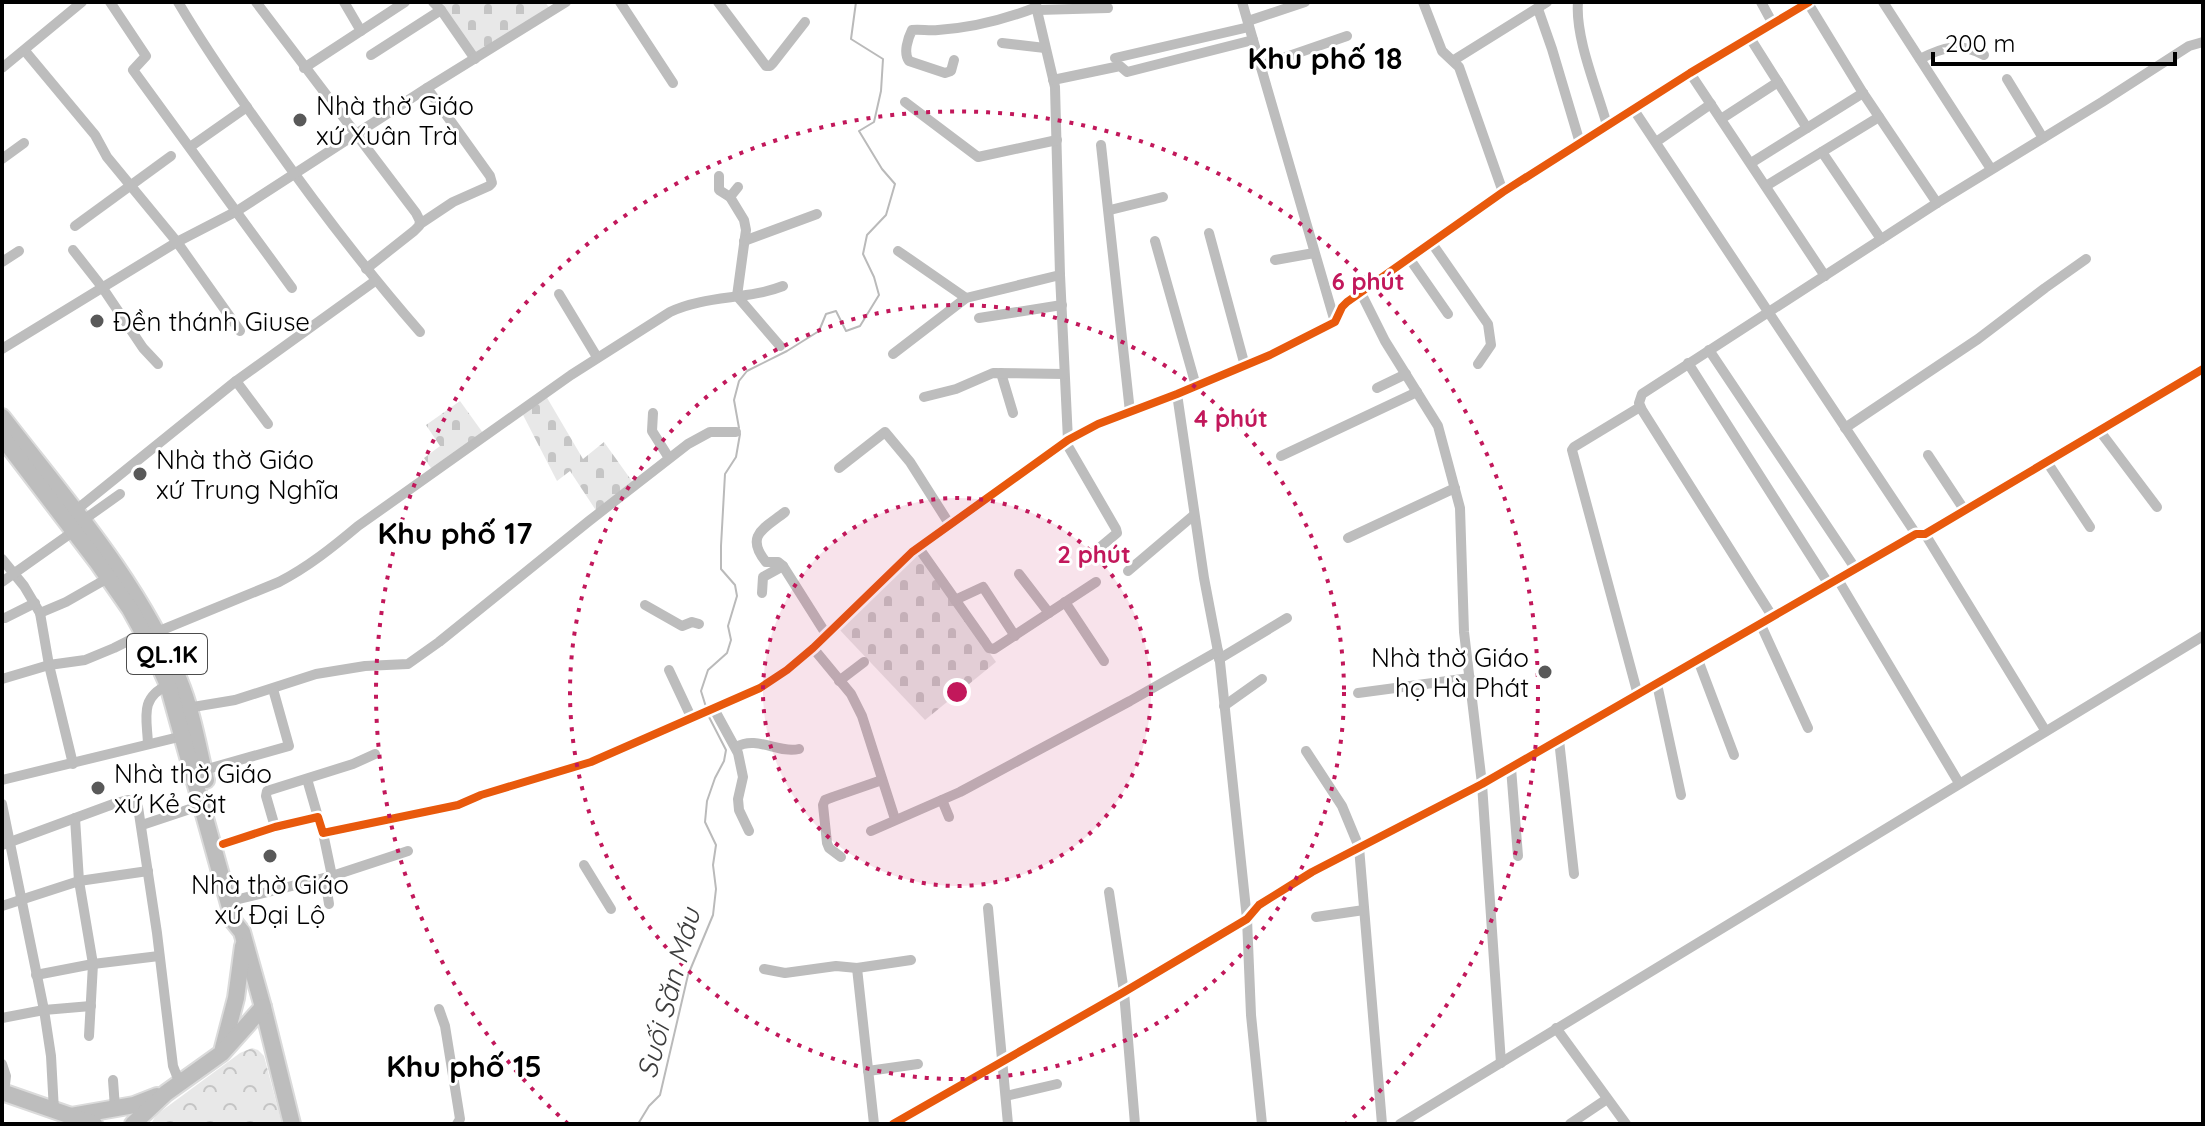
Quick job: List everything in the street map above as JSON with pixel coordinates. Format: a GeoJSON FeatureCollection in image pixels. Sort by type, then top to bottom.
{"type":"FeatureCollection","features":[{"type":"Feature","properties":{"kind":"main road","name":"QL.1K"},"geometry":{"type":"LineString","coordinates":[[2,417],[179,679],[244,919],[236,998],[222,1053]]}},
{"type":"Feature","properties":{"kind":"main road","name":"QL.1K"},"geometry":{"type":"LineString","coordinates":[[2,437],[148,614],[150,632],[183,736],[234,922],[243,936],[292,1124]]}},
{"type":"Feature","properties":{"kind":"main road"},"geometry":{"type":"LineString","coordinates":[[133,1124],[173,1089],[222,1053],[263,1007]]}},
{"type":"Feature","properties":{"kind":"main road"},"geometry":{"type":"LineString","coordinates":[[71,1116],[134,1105],[173,1089]]}},
{"type":"Feature","properties":{"kind":"main road"},"geometry":{"type":"LineString","coordinates":[[3,1092],[92,1124]]}},
{"type":"Feature","properties":{"kind":"street"},"geometry":{"type":"LineString","coordinates":[[2,68],[82,2]]}},
{"type":"Feature","properties":{"kind":"street"},"geometry":{"type":"LineString","coordinates":[[110,2],[146,56],[133,70],[292,288]]}},
{"type":"Feature","properties":{"kind":"street"},"geometry":{"type":"LineString","coordinates":[[178,2],[203,45],[295,175],[375,281],[420,332]]}},
{"type":"Feature","properties":{"kind":"street"},"geometry":{"type":"LineString","coordinates":[[256,2],[416,213],[420,224]]}},
{"type":"Feature","properties":{"kind":"street"},"geometry":{"type":"LineString","coordinates":[[344,2],[361,31]]}},
{"type":"Feature","properties":{"kind":"street"},"geometry":{"type":"LineString","coordinates":[[304,68],[405,2]]}},
{"type":"Feature","properties":{"kind":"street"},"geometry":{"type":"LineString","coordinates":[[2,349],[177,242],[237,211],[566,2]]}},
{"type":"Feature","properties":{"kind":"street"},"geometry":{"type":"LineString","coordinates":[[620,2],[673,83]]}},
{"type":"Feature","properties":{"kind":"street"},"geometry":{"type":"LineString","coordinates":[[718,2],[766,66],[773,63],[805,22]]}},
{"type":"Feature","properties":{"kind":"street"},"geometry":{"type":"LineString","coordinates":[[1242,2],[1335,322]]}},
{"type":"Feature","properties":{"kind":"street"},"geometry":{"type":"LineString","coordinates":[[1115,58],[1249,24],[1305,2]]}},
{"type":"Feature","properties":{"kind":"street"},"geometry":{"type":"LineString","coordinates":[[1423,2],[1442,51],[1459,67],[1503,192]]}},
{"type":"Feature","properties":{"kind":"street"},"geometry":{"type":"LineString","coordinates":[[1578,2],[1581,35],[1607,125]]}},
{"type":"Feature","properties":{"kind":"street"},"geometry":{"type":"LineString","coordinates":[[1761,2],[1773,24]]}},
{"type":"Feature","properties":{"kind":"street"},"geometry":{"type":"LineString","coordinates":[[323,833],[458,805],[481,795],[591,762],[760,688],[813,648],[918,547],[1067,440],[1098,424],[1245,366],[1335,322],[1342,307],[1503,192],[1808,2],[1863,93],[1937,203]]}},
{"type":"Feature","properties":{"kind":"street"},"geometry":{"type":"LineString","coordinates":[[1883,2],[1991,169]]}},
{"type":"Feature","properties":{"kind":"street"},"geometry":{"type":"LineString","coordinates":[[371,55],[437,6],[475,59]]}},
{"type":"Feature","properties":{"kind":"street"},"geometry":{"type":"LineString","coordinates":[[1037,6],[1053,80],[1067,440],[1117,533],[1092,554]]}},
{"type":"Feature","properties":{"kind":"street"},"geometry":{"type":"LineString","coordinates":[[954,60],[951,71],[945,73],[909,61],[906,58],[912,30],[934,31],[966,26],[1010,17],[1037,6],[1108,8]]}},
{"type":"Feature","properties":{"kind":"street"},"geometry":{"type":"LineString","coordinates":[[1454,60],[1536,6],[1580,143]]}},
{"type":"Feature","properties":{"kind":"street"},"geometry":{"type":"LineString","coordinates":[[1260,66],[1347,36]]}},
{"type":"Feature","properties":{"kind":"street"},"geometry":{"type":"LineString","coordinates":[[1750,38],[1807,128]]}},
{"type":"Feature","properties":{"kind":"street"},"geometry":{"type":"LineString","coordinates":[[1053,80],[1120,66],[1127,72],[1253,40]]}},
{"type":"Feature","properties":{"kind":"street"},"geometry":{"type":"LineString","coordinates":[[1772,616],[1640,407],[1639,398],[1644,390],[1991,169],[2189,46],[2203,42]]}},
{"type":"Feature","properties":{"kind":"street"},"geometry":{"type":"LineString","coordinates":[[1002,43],[1045,48]]}},
{"type":"Feature","properties":{"kind":"street"},"geometry":{"type":"LineString","coordinates":[[1920,59],[1955,46],[1984,55]]}},
{"type":"Feature","properties":{"kind":"street"},"geometry":{"type":"LineString","coordinates":[[25,51],[95,135],[107,157],[177,242],[240,331]]}},
{"type":"Feature","properties":{"kind":"street"},"geometry":{"type":"LineString","coordinates":[[1690,73],[1825,276]]}},
{"type":"Feature","properties":{"kind":"street"},"geometry":{"type":"LineString","coordinates":[[2007,79],[2043,138]]}},
{"type":"Feature","properties":{"kind":"street"},"geometry":{"type":"LineString","coordinates":[[1721,119],[1778,82]]}},
{"type":"Feature","properties":{"kind":"street"},"geometry":{"type":"LineString","coordinates":[[366,269],[420,224],[453,202],[492,183],[427,88]]}},
{"type":"Feature","properties":{"kind":"street"},"geometry":{"type":"LineString","coordinates":[[1751,163],[1863,93]]}},
{"type":"Feature","properties":{"kind":"street"},"geometry":{"type":"LineString","coordinates":[[905,102],[978,157],[1057,140]]}},
{"type":"Feature","properties":{"kind":"street"},"geometry":{"type":"LineString","coordinates":[[1656,142],[1711,104]]}},
{"type":"Feature","properties":{"kind":"street"},"geometry":{"type":"LineString","coordinates":[[190,147],[247,107]]}},
{"type":"Feature","properties":{"kind":"street"},"geometry":{"type":"LineString","coordinates":[[1634,110],[1845,428],[1920,534],[2045,730]]}},
{"type":"Feature","properties":{"kind":"street"},"geometry":{"type":"LineString","coordinates":[[1766,186],[1879,117]]}},
{"type":"Feature","properties":{"kind":"street"},"geometry":{"type":"LineString","coordinates":[[2,159],[24,143]]}},
{"type":"Feature","properties":{"kind":"street"},"geometry":{"type":"LineString","coordinates":[[1101,145],[1130,412]]}},
{"type":"Feature","properties":{"kind":"street"},"geometry":{"type":"LineString","coordinates":[[1822,152],[1881,239]]}},
{"type":"Feature","properties":{"kind":"street"},"geometry":{"type":"LineString","coordinates":[[75,226],[171,156]]}},
{"type":"Feature","properties":{"kind":"street"},"geometry":{"type":"LineString","coordinates":[[719,176],[719,190],[730,197],[744,220],[746,230],[737,296],[780,346]]}},
{"type":"Feature","properties":{"kind":"street"},"geometry":{"type":"LineString","coordinates":[[730,197],[738,187]]}},
{"type":"Feature","properties":{"kind":"street"},"geometry":{"type":"LineString","coordinates":[[1110,210],[1163,197]]}},
{"type":"Feature","properties":{"kind":"street"},"geometry":{"type":"LineString","coordinates":[[744,241],[817,214]]}},
{"type":"Feature","properties":{"kind":"street"},"geometry":{"type":"LineString","coordinates":[[1209,233],[1245,366]]}},
{"type":"Feature","properties":{"kind":"street"},"geometry":{"type":"LineString","coordinates":[[1155,241],[1196,386]]}},
{"type":"Feature","properties":{"kind":"street"},"geometry":{"type":"LineString","coordinates":[[1431,242],[1488,324],[1491,345],[1478,364]]}},
{"type":"Feature","properties":{"kind":"street"},"geometry":{"type":"LineString","coordinates":[[73,250],[143,348],[158,364]]}},
{"type":"Feature","properties":{"kind":"street"},"geometry":{"type":"LineString","coordinates":[[2,262],[19,251]]}},
{"type":"Feature","properties":{"kind":"street"},"geometry":{"type":"LineString","coordinates":[[898,251],[966,298]]}},
{"type":"Feature","properties":{"kind":"street"},"geometry":{"type":"LineString","coordinates":[[1275,260],[1314,253]]}},
{"type":"Feature","properties":{"kind":"street"},"geometry":{"type":"LineString","coordinates":[[1409,258],[1448,314]]}},
{"type":"Feature","properties":{"kind":"street"},"geometry":{"type":"LineString","coordinates":[[1845,428],[1978,339],[2086,259]]}},
{"type":"Feature","properties":{"kind":"street"},"geometry":{"type":"LineString","coordinates":[[893,354],[966,298],[1060,275]]}},
{"type":"Feature","properties":{"kind":"street"},"geometry":{"type":"LineString","coordinates":[[2,582],[236,381],[375,281]]}},
{"type":"Feature","properties":{"kind":"street"},"geometry":{"type":"LineString","coordinates":[[2,679],[49,665],[85,660],[296,573],[597,357],[676,309],[783,286]]}},
{"type":"Feature","properties":{"kind":"street"},"geometry":{"type":"LineString","coordinates":[[1361,293],[1385,341],[1438,426],[1460,508],[1464,632],[1482,784],[1501,1063]]}},
{"type":"Feature","properties":{"kind":"street"},"geometry":{"type":"LineString","coordinates":[[559,294],[597,357]]}},
{"type":"Feature","properties":{"kind":"street"},"geometry":{"type":"LineString","coordinates":[[979,318],[1062,305]]}},
{"type":"Feature","properties":{"kind":"street"},"geometry":{"type":"LineString","coordinates":[[1709,350],[1855,568]]}},
{"type":"Feature","properties":{"kind":"street"},"geometry":{"type":"LineString","coordinates":[[1688,363],[1833,581],[1959,783]]}},
{"type":"Feature","properties":{"kind":"street"},"geometry":{"type":"LineString","coordinates":[[893,1124],[1247,919],[1259,905],[1359,847],[1511,768],[1855,568],[1965,511],[2203,369]]}},
{"type":"Feature","properties":{"kind":"street"},"geometry":{"type":"LineString","coordinates":[[1001,373],[1013,413]]}},
{"type":"Feature","properties":{"kind":"street"},"geometry":{"type":"LineString","coordinates":[[924,397],[956,389],[989,374],[1064,374]]}},
{"type":"Feature","properties":{"kind":"street"},"geometry":{"type":"LineString","coordinates":[[1377,388],[1406,374]]}},
{"type":"Feature","properties":{"kind":"street"},"geometry":{"type":"LineString","coordinates":[[236,381],[268,424]]}},
{"type":"Feature","properties":{"kind":"street"},"geometry":{"type":"LineString","coordinates":[[1281,456],[1417,392]]}},
{"type":"Feature","properties":{"kind":"street"},"geometry":{"type":"LineString","coordinates":[[1177,394],[1204,578],[1219,655],[1247,919],[1251,1015],[1262,1124]]}},
{"type":"Feature","properties":{"kind":"street"},"geometry":{"type":"LineString","coordinates":[[1638,695],[1572,450],[1640,407]]}},
{"type":"Feature","properties":{"kind":"street"},"geometry":{"type":"LineString","coordinates":[[653,413],[652,431],[669,458]]}},
{"type":"Feature","properties":{"kind":"street"},"geometry":{"type":"LineString","coordinates":[[2099,430],[2157,507]]}},
{"type":"Feature","properties":{"kind":"street"},"geometry":{"type":"LineString","coordinates":[[187,708],[235,700],[316,674],[365,666],[408,664],[669,458],[710,432],[736,432]]}},
{"type":"Feature","properties":{"kind":"street"},"geometry":{"type":"LineString","coordinates":[[839,468],[885,432],[910,462],[950,525]]}},
{"type":"Feature","properties":{"kind":"street"},"geometry":{"type":"LineString","coordinates":[[1928,455],[1965,511]]}},
{"type":"Feature","properties":{"kind":"street"},"geometry":{"type":"LineString","coordinates":[[2047,462],[2090,527]]}},
{"type":"Feature","properties":{"kind":"street"},"geometry":{"type":"LineString","coordinates":[[1348,538],[1455,488]]}},
{"type":"Feature","properties":{"kind":"street"},"geometry":{"type":"LineString","coordinates":[[74,521],[120,494]]}},
{"type":"Feature","properties":{"kind":"street"},"geometry":{"type":"LineString","coordinates":[[785,512],[756,539],[763,559],[783,566],[826,634]]}},
{"type":"Feature","properties":{"kind":"street"},"geometry":{"type":"LineString","coordinates":[[1128,571],[1194,515]]}},
{"type":"Feature","properties":{"kind":"street"},"geometry":{"type":"LineString","coordinates":[[918,547],[989,648],[994,649],[1096,582]]}},
{"type":"Feature","properties":{"kind":"street"},"geometry":{"type":"LineString","coordinates":[[2,559],[37,608],[73,764]]}},
{"type":"Feature","properties":{"kind":"street"},"geometry":{"type":"LineString","coordinates":[[762,593],[763,577],[783,566]]}},
{"type":"Feature","properties":{"kind":"street"},"geometry":{"type":"LineString","coordinates":[[1019,574],[1049,613]]}},
{"type":"Feature","properties":{"kind":"street"},"geometry":{"type":"LineString","coordinates":[[5,618],[66,602],[108,578]]}},
{"type":"Feature","properties":{"kind":"street"},"geometry":{"type":"LineString","coordinates":[[955,600],[983,587],[1015,636]]}},
{"type":"Feature","properties":{"kind":"street"},"geometry":{"type":"LineString","coordinates":[[1065,602],[1104,661]]}},
{"type":"Feature","properties":{"kind":"street"},"geometry":{"type":"LineString","coordinates":[[645,605],[682,626],[692,622],[699,624]]}},
{"type":"Feature","properties":{"kind":"street"},"geometry":{"type":"LineString","coordinates":[[871,831],[942,800],[1287,618]]}},
{"type":"Feature","properties":{"kind":"street"},"geometry":{"type":"LineString","coordinates":[[1760,623],[1808,728]]}},
{"type":"Feature","properties":{"kind":"street"},"geometry":{"type":"LineString","coordinates":[[1400,1124],[2203,636]]}},
{"type":"Feature","properties":{"kind":"street"},"geometry":{"type":"LineString","coordinates":[[813,648],[851,694],[862,716],[895,819]]}},
{"type":"Feature","properties":{"kind":"street"},"geometry":{"type":"LineString","coordinates":[[1698,660],[1734,755]]}},
{"type":"Feature","properties":{"kind":"street"},"geometry":{"type":"LineString","coordinates":[[839,681],[864,662]]}},
{"type":"Feature","properties":{"kind":"street"},"geometry":{"type":"LineString","coordinates":[[669,670],[692,719]]}},
{"type":"Feature","properties":{"kind":"street"},"geometry":{"type":"LineString","coordinates":[[1358,693],[1470,678]]}},
{"type":"Feature","properties":{"kind":"street"},"geometry":{"type":"LineString","coordinates":[[1224,706],[1262,679]]}},
{"type":"Feature","properties":{"kind":"street"},"geometry":{"type":"LineString","coordinates":[[1657,684],[1681,795]]}},
{"type":"Feature","properties":{"kind":"street"},"geometry":{"type":"LineString","coordinates":[[148,744],[146,706],[153,693],[168,685]]}},
{"type":"Feature","properties":{"kind":"street"},"geometry":{"type":"LineString","coordinates":[[204,770],[289,746],[273,689]]}},
{"type":"Feature","properties":{"kind":"street"},"geometry":{"type":"LineString","coordinates":[[709,711],[736,747],[743,777],[739,810],[749,831]]}},
{"type":"Feature","properties":{"kind":"street"},"geometry":{"type":"LineString","coordinates":[[2,780],[183,736]]}},
{"type":"Feature","properties":{"kind":"street"},"geometry":{"type":"LineString","coordinates":[[1559,740],[1574,874]]}},
{"type":"Feature","properties":{"kind":"street"},"geometry":{"type":"LineString","coordinates":[[736,747],[743,742],[751,742],[788,752],[799,749]]}},
{"type":"Feature","properties":{"kind":"street"},"geometry":{"type":"LineString","coordinates":[[1306,751],[1342,806],[1359,847],[1382,1124]]}},
{"type":"Feature","properties":{"kind":"street"},"geometry":{"type":"LineString","coordinates":[[275,827],[267,791],[375,754]]}},
{"type":"Feature","properties":{"kind":"street"},"geometry":{"type":"LineString","coordinates":[[1511,768],[1518,856]]}},
{"type":"Feature","properties":{"kind":"street"},"geometry":{"type":"LineString","coordinates":[[307,779],[323,833],[329,904]]}},
{"type":"Feature","properties":{"kind":"street"},"geometry":{"type":"LineString","coordinates":[[841,857],[827,843],[825,800],[882,780]]}},
{"type":"Feature","properties":{"kind":"street"},"geometry":{"type":"LineString","coordinates":[[5,844],[116,803],[128,800],[138,807],[173,1066],[173,1089]]}},
{"type":"Feature","properties":{"kind":"street"},"geometry":{"type":"LineString","coordinates":[[942,800],[949,817]]}},
{"type":"Feature","properties":{"kind":"street"},"geometry":{"type":"LineString","coordinates":[[142,825],[202,805]]}},
{"type":"Feature","properties":{"kind":"street"},"geometry":{"type":"LineString","coordinates":[[3,811],[5,844],[44,1010],[51,1056],[54,1111]]}},
{"type":"Feature","properties":{"kind":"street"},"geometry":{"type":"LineString","coordinates":[[223,844],[318,817]]}},
{"type":"Feature","properties":{"kind":"street"},"geometry":{"type":"LineString","coordinates":[[75,818],[79,881],[93,964],[89,1036]]}},
{"type":"Feature","properties":{"kind":"street"},"geometry":{"type":"LineString","coordinates":[[239,899],[328,877],[408,851]]}},
{"type":"Feature","properties":{"kind":"street"},"geometry":{"type":"LineString","coordinates":[[584,865],[611,909]]}},
{"type":"Feature","properties":{"kind":"street"},"geometry":{"type":"LineString","coordinates":[[2,906],[79,881],[148,871]]}},
{"type":"Feature","properties":{"kind":"street"},"geometry":{"type":"LineString","coordinates":[[1109,892],[1124,992],[1135,1124]]}},
{"type":"Feature","properties":{"kind":"street"},"geometry":{"type":"LineString","coordinates":[[988,908],[1008,1124]]}},
{"type":"Feature","properties":{"kind":"street"},"geometry":{"type":"LineString","coordinates":[[1316,917],[1364,910]]}},
{"type":"Feature","properties":{"kind":"street"},"geometry":{"type":"LineString","coordinates":[[36,975],[159,956]]}},
{"type":"Feature","properties":{"kind":"street"},"geometry":{"type":"LineString","coordinates":[[764,969],[785,973],[842,966],[857,968],[911,960]]}},
{"type":"Feature","properties":{"kind":"street"},"geometry":{"type":"LineString","coordinates":[[857,968],[874,1124]]}},
{"type":"Feature","properties":{"kind":"street"},"geometry":{"type":"LineString","coordinates":[[2,1018],[91,1006]]}},
{"type":"Feature","properties":{"kind":"street"},"geometry":{"type":"LineString","coordinates":[[439,1009],[445,1026],[460,1119],[457,1124]]}},
{"type":"Feature","properties":{"kind":"street"},"geometry":{"type":"LineString","coordinates":[[1556,1028],[1626,1124]]}},
{"type":"Feature","properties":{"kind":"street"},"geometry":{"type":"LineString","coordinates":[[2,1064],[6,1076],[3,1092]]}},
{"type":"Feature","properties":{"kind":"street"},"geometry":{"type":"LineString","coordinates":[[868,1071],[918,1064]]}},
{"type":"Feature","properties":{"kind":"street"},"geometry":{"type":"LineString","coordinates":[[113,1080],[115,1108]]}},
{"type":"Feature","properties":{"kind":"street"},"geometry":{"type":"LineString","coordinates":[[1006,1096],[1057,1084]]}},
{"type":"Feature","properties":{"kind":"street"},"geometry":{"type":"LineString","coordinates":[[1570,1124],[1607,1099]]}},
{"type":"Feature","properties":{"kind":"green space"},"geometry":{"type":"Polygon","coordinates":[[[437,2],[545,2],[550,9],[476,55],[437,2]]]}},
{"type":"Feature","properties":{"kind":"green space"},"geometry":{"type":"Polygon","coordinates":[[[546,396],[583,459],[604,442],[634,484],[597,512],[570,471],[557,481],[522,413],[546,396]]]}},
{"type":"Feature","properties":{"kind":"green space"},"geometry":{"type":"Polygon","coordinates":[[[460,401],[483,433],[433,471],[424,458],[440,446],[426,425],[460,401]]]}},
{"type":"Feature","properties":{"kind":"green space"},"geometry":{"type":"Polygon","coordinates":[[[918,551],[996,662],[925,720],[837,627],[918,551]]]}},
{"type":"Feature","properties":{"kind":"green space"},"geometry":{"type":"Polygon","coordinates":[[[252,1048],[264,1056],[282,1124],[151,1124],[156,1115],[240,1053],[252,1048]]]}},
{"type":"Feature","properties":{"kind":"waterway","name":"Suối Săn Máu"},"geometry":{"type":"LineString","coordinates":[[739,428],[734,400],[739,381],[747,371],[819,331],[826,314],[836,311],[846,331],[860,326],[879,295],[863,254],[867,235],[886,215],[895,184],[859,131],[874,122],[881,91],[883,59],[851,39],[856,2]]}},
{"type":"Feature","properties":{"kind":"waterway","name":"Suối Săn Máu"},"geometry":{"type":"LineString","coordinates":[[706,707],[701,691],[708,670],[727,653],[731,640],[728,626],[737,596],[735,585],[721,569],[721,546],[725,474],[736,457],[740,434]]}},
{"type":"Feature","properties":{"kind":"waterway","name":"Suối Săn Máu"},"geometry":{"type":"LineString","coordinates":[[638,1124],[660,1095],[688,975],[713,915],[716,845],[705,822],[707,801],[726,750],[709,717]]}},
{"type":"Feature","properties":{"kind":"cycle path"},"geometry":{"type":"LineString","coordinates":[[223,844],[318,817],[323,833],[458,805],[481,795],[591,762],[760,688],[813,648],[912,552],[1068,440],[1098,424],[1270,355],[1335,322],[1347,302],[1503,192],[1690,73],[1809,2]]}},
{"type":"Feature","properties":{"kind":"cycle path"},"geometry":{"type":"LineString","coordinates":[[893,1124],[1247,919],[1259,905],[1312,872],[1482,784],[1916,534],[1925,534],[2203,369]]}},
{"type":"Feature","properties":{"kind":"place","name":"Nhà thờ Giáo xứ Xuân Trà"},"geometry":{"type":"Point","coordinates":[300,120]}},
{"type":"Feature","properties":{"kind":"place","name":"Đền thánh Giuse"},"geometry":{"type":"Point","coordinates":[97,321]}},
{"type":"Feature","properties":{"kind":"place","name":"Nhà thờ Giáo xứ Trung Nghĩa"},"geometry":{"type":"Point","coordinates":[140,474]}},
{"type":"Feature","properties":{"kind":"place","name":"Nhà thờ Giáo họ Hà Phát"},"geometry":{"type":"Point","coordinates":[1545,672]}},
{"type":"Feature","properties":{"kind":"place","name":"Nhà thờ Giáo xứ Kẻ Sặt"},"geometry":{"type":"Point","coordinates":[98,788]}},
{"type":"Feature","properties":{"kind":"place","name":"Nhà thờ Giáo xứ Đại Lộ"},"geometry":{"type":"Point","coordinates":[270,856]}},
{"type":"Feature","properties":{"kind":"district","name":"Khu phố 18"},"geometry":{"type":"Point","coordinates":[1325,58]}},
{"type":"Feature","properties":{"kind":"district","name":"Khu phố 17"},"geometry":{"type":"Point","coordinates":[455,533]}},
{"type":"Feature","properties":{"kind":"district","name":"Khu phố 15"},"geometry":{"type":"Point","coordinates":[464,1066]}}]}
